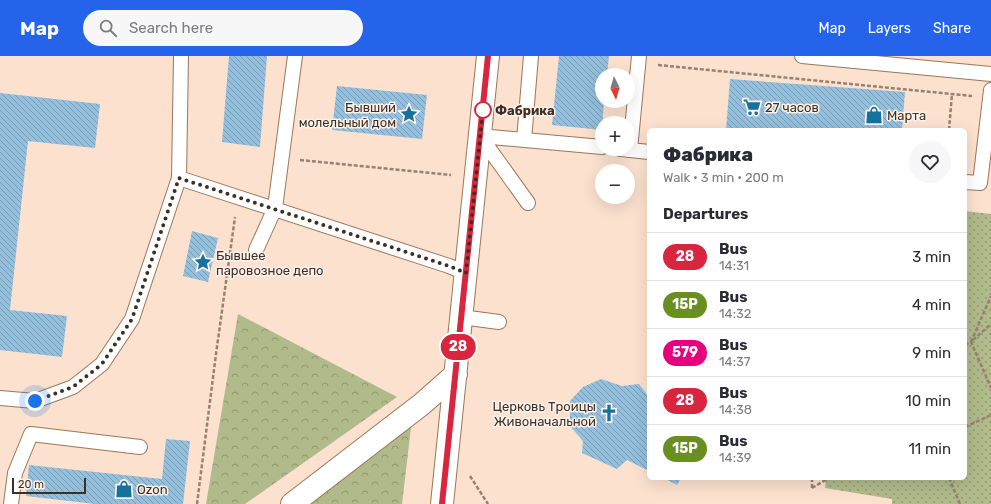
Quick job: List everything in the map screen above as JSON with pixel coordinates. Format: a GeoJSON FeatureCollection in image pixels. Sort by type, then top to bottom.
{"type":"FeatureCollection","features":[{"type":"Feature","properties":{"kind":"street"},"geometry":{"type":"LineString","coordinates":[[442,504],[488,56]]}},
{"type":"Feature","properties":{"kind":"street"},"geometry":{"type":"LineString","coordinates":[[292,504],[422,404],[456,374]]}},
{"type":"Feature","properties":{"kind":"lane"},"geometry":{"type":"LineString","coordinates":[[0,398],[35,401],[73,387],[102,364],[132,319],[179,178],[181,56]]}},
{"type":"Feature","properties":{"kind":"lane"},"geometry":{"type":"LineString","coordinates":[[256,250],[275,208],[294,56]]}},
{"type":"Feature","properties":{"kind":"lane"},"geometry":{"type":"LineString","coordinates":[[524,140],[531,56]]}},
{"type":"Feature","properties":{"kind":"lane"},"geometry":{"type":"LineString","coordinates":[[802,56],[991,74]]}},
{"type":"Feature","properties":{"kind":"lane"},"geometry":{"type":"LineString","coordinates":[[630,116],[639,59]]}},
{"type":"Feature","properties":{"kind":"lane"},"geometry":{"type":"LineString","coordinates":[[967,182],[985,184],[991,94]]}},
{"type":"Feature","properties":{"kind":"lane"},"geometry":{"type":"LineString","coordinates":[[480,136],[595,146]]}},
{"type":"Feature","properties":{"kind":"lane"},"geometry":{"type":"LineString","coordinates":[[480,136],[528,203]]}},
{"type":"Feature","properties":{"kind":"lane"},"geometry":{"type":"LineString","coordinates":[[635,151],[647,152]]}},
{"type":"Feature","properties":{"kind":"lane"},"geometry":{"type":"LineString","coordinates":[[179,178],[275,208],[466,273]]}},
{"type":"Feature","properties":{"kind":"lane"},"geometry":{"type":"LineString","coordinates":[[462,317],[499,322]]}},
{"type":"Feature","properties":{"kind":"lane"},"geometry":{"type":"LineString","coordinates":[[11,504],[15,473],[31,434],[140,447]]}},
{"type":"Feature","properties":{"kind":"path"},"geometry":{"type":"LineString","coordinates":[[639,59],[952,94],[991,94]]}},
{"type":"Feature","properties":{"kind":"path"},"geometry":{"type":"LineString","coordinates":[[950,128],[952,94]]}},
{"type":"Feature","properties":{"kind":"path"},"geometry":{"type":"LineString","coordinates":[[281,158],[451,175]]}},
{"type":"Feature","properties":{"kind":"path"},"geometry":{"type":"LineString","coordinates":[[197,504],[238,197]]}},
{"type":"Feature","properties":{"kind":"path"},"geometry":{"type":"LineString","coordinates":[[991,296],[971,342],[991,388]]}},
{"type":"Feature","properties":{"kind":"path"},"geometry":{"type":"LineString","coordinates":[[967,344],[991,324]]}},
{"type":"Feature","properties":{"kind":"path"},"geometry":{"type":"LineString","coordinates":[[967,426],[991,415]]}},
{"type":"Feature","properties":{"kind":"path"},"geometry":{"type":"LineString","coordinates":[[468,473],[488,504]]}},
{"type":"Feature","properties":{"kind":"path"},"geometry":{"type":"LineString","coordinates":[[812,480],[812,488],[826,480]]}},
{"type":"Feature","properties":{"kind":"path"},"geometry":{"type":"LineString","coordinates":[[951,480],[960,504]]}},
{"type":"Feature","properties":{"kind":"green space"},"geometry":{"type":"Polygon","coordinates":[[[967,211],[991,214],[991,504],[892,504],[892,499],[825,488],[826,480],[967,480],[967,211]]]}},
{"type":"Feature","properties":{"kind":"green space"},"geometry":{"type":"Polygon","coordinates":[[[238,314],[397,397],[245,504],[206,504],[238,314]]]}},
{"type":"Feature","properties":{"kind":"green space"},"geometry":{"type":"Polygon","coordinates":[[[412,419],[402,504],[301,504],[412,419]]]}},
{"type":"Feature","properties":{"kind":"building"},"geometry":{"type":"Polygon","coordinates":[[[229,56],[267,56],[260,147],[222,142],[229,56]]]}},
{"type":"Feature","properties":{"kind":"building"},"geometry":{"type":"Polygon","coordinates":[[[559,56],[609,56],[608,68],[595,68],[595,108],[604,108],[603,116],[595,116],[595,129],[552,125],[559,56]]]}},
{"type":"Feature","properties":{"kind":"building"},"geometry":{"type":"Polygon","coordinates":[[[730,79],[905,92],[902,128],[726,128],[730,79]]]}},
{"type":"Feature","properties":{"kind":"building"},"geometry":{"type":"Polygon","coordinates":[[[337,86],[427,95],[422,139],[332,130],[337,86]]]}},
{"type":"Feature","properties":{"kind":"building"},"geometry":{"type":"Polygon","coordinates":[[[0,93],[100,104],[95,148],[28,141],[10,310],[67,316],[62,357],[0,350],[0,93]]]}},
{"type":"Feature","properties":{"kind":"building"},"geometry":{"type":"Polygon","coordinates":[[[192,231],[218,238],[208,282],[183,276],[192,231]]]}},
{"type":"Feature","properties":{"kind":"building","name":"Церковь Троицы Живоначальной"},"geometry":{"type":"Polygon","coordinates":[[[601,379],[622,386],[639,384],[647,394],[647,470],[627,460],[617,469],[582,453],[583,441],[570,426],[570,401],[583,387],[601,379]]]}},
{"type":"Feature","properties":{"kind":"building"},"geometry":{"type":"Polygon","coordinates":[[[166,439],[190,441],[183,504],[95,504],[26,496],[29,465],[162,479],[166,439]]]}},
{"type":"Feature","properties":{"kind":"building"},"geometry":{"type":"Polygon","coordinates":[[[668,480],[680,480],[677,485],[668,480]]]}},
{"type":"Feature","properties":{"kind":"bus line","name":"28"},"geometry":{"type":"LineString","coordinates":[[442,504],[488,56]]}},
{"type":"Feature","properties":{"kind":"place","name":"27 часов"},"geometry":{"type":"Point","coordinates":[752,107]}},
{"type":"Feature","properties":{"kind":"place","name":"Фабрика"},"geometry":{"type":"Point","coordinates":[483,110]}},
{"type":"Feature","properties":{"kind":"place","name":"Бывший молельный дом"},"geometry":{"type":"Point","coordinates":[409,114]}},
{"type":"Feature","properties":{"kind":"place","name":"Марта"},"geometry":{"type":"Point","coordinates":[874,115]}},
{"type":"Feature","properties":{"kind":"place","name":"Бывшее паровозное депо"},"geometry":{"type":"Point","coordinates":[203,262]}},
{"type":"Feature","properties":{"kind":"place","name":"Церковь Троицы Живоначальной"},"geometry":{"type":"Point","coordinates":[609,413]}},
{"type":"Feature","properties":{"kind":"place","name":"Ozon"},"geometry":{"type":"Point","coordinates":[124,489]}},
{"type":"Feature","properties":{"kind":"route"},"geometry":{"type":"LineString","coordinates":[[35,401],[73,387],[102,364],[132,319],[179,178],[449,266],[466,273],[483,110]]}}]}
